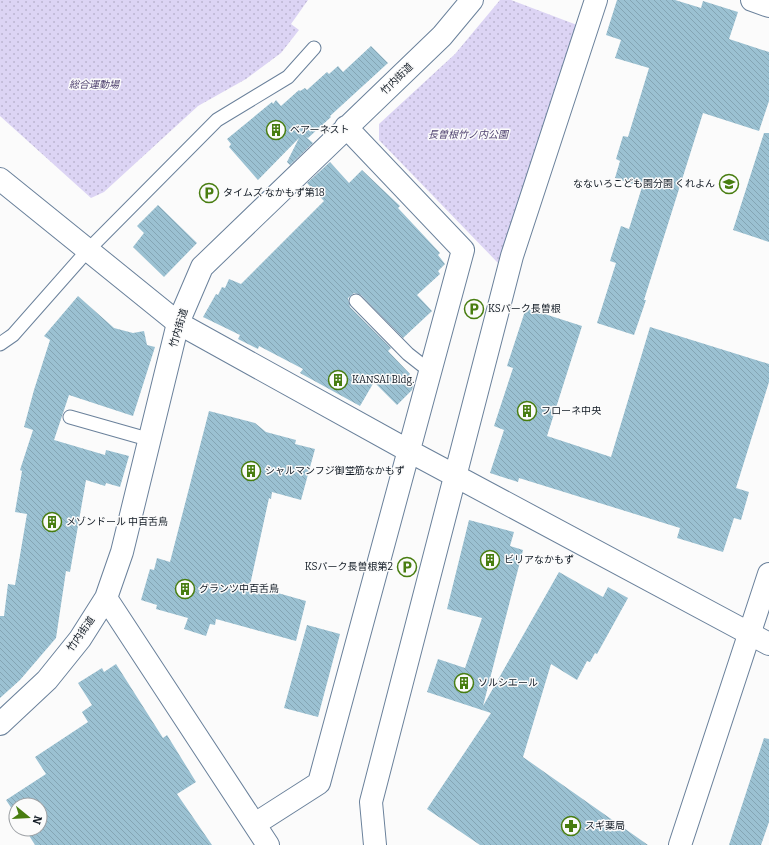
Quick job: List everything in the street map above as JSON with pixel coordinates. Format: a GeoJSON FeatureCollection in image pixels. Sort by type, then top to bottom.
{"type":"FeatureCollection","features":[{"type":"Feature","properties":{"kind":"street","name":"竹内街道"},"geometry":{"type":"LineString","coordinates":[[0,724],[47,680],[80,639],[106,598],[122,552],[151,440],[178,323],[202,267],[442,36],[472,0]]}},
{"type":"Feature","properties":{"kind":"street"},"geometry":{"type":"LineString","coordinates":[[375,845],[371,802],[457,476],[512,256],[596,0]]}},
{"type":"Feature","properties":{"kind":"street"},"geometry":{"type":"LineString","coordinates":[[752,0],[769,6]]}},
{"type":"Feature","properties":{"kind":"street"},"geometry":{"type":"LineString","coordinates":[[255,824],[319,783],[463,250],[346,127]]}},
{"type":"Feature","properties":{"kind":"street"},"geometry":{"type":"LineString","coordinates":[[0,179],[178,323],[409,451],[769,644]]}},
{"type":"Feature","properties":{"kind":"street"},"geometry":{"type":"LineString","coordinates":[[680,845],[769,574]]}},
{"type":"Feature","properties":{"kind":"street"},"geometry":{"type":"LineString","coordinates":[[106,598],[268,845]]}},
{"type":"Feature","properties":{"kind":"lane"},"geometry":{"type":"LineString","coordinates":[[0,344],[13,335],[88,250],[217,120],[288,77],[314,48]]}},
{"type":"Feature","properties":{"kind":"lane"},"geometry":{"type":"LineString","coordinates":[[356,301],[408,354],[431,372]]}},
{"type":"Feature","properties":{"kind":"lane"},"geometry":{"type":"LineString","coordinates":[[70,417],[151,440]]}},
{"type":"Feature","properties":{"kind":"green space","name":"総合運動場"},"geometry":{"type":"Polygon","coordinates":[[[0,0],[308,0],[291,24],[299,30],[281,53],[246,79],[198,106],[104,192],[91,198],[0,116],[0,0]]]}},
{"type":"Feature","properties":{"kind":"green space","name":"長曽根竹ノ内公園"},"geometry":{"type":"Polygon","coordinates":[[[500,0],[511,0],[577,25],[498,263],[379,140],[379,124],[455,54],[500,0]]]}},
{"type":"Feature","properties":{"kind":"building"},"geometry":{"type":"Polygon","coordinates":[[[617,0],[675,0],[701,8],[703,1],[738,12],[729,39],[769,52],[769,101],[759,131],[703,113],[634,335],[597,323],[616,263],[610,261],[621,226],[629,229],[642,187],[615,178],[620,161],[616,159],[623,136],[628,137],[649,68],[615,58],[621,40],[606,35],[617,0]]]}},
{"type":"Feature","properties":{"kind":"building","name":"ベアーネスト"},"geometry":{"type":"Polygon","coordinates":[[[371,46],[388,63],[308,138],[306,137],[313,143],[290,165],[287,162],[299,138],[258,180],[229,147],[231,144],[227,139],[272,102],[273,104],[276,100],[281,106],[299,90],[300,91],[305,88],[307,90],[327,72],[329,74],[338,66],[343,72],[371,46]]]}},
{"type":"Feature","properties":{"kind":"building"},"geometry":{"type":"Polygon","coordinates":[[[764,133],[769,133],[769,242],[733,230],[764,133]]]}},
{"type":"Feature","properties":{"kind":"building"},"geometry":{"type":"Polygon","coordinates":[[[330,162],[349,183],[362,170],[400,206],[398,208],[440,253],[438,255],[445,264],[438,271],[440,274],[417,295],[432,311],[403,338],[361,295],[354,293],[348,298],[350,307],[391,348],[388,351],[410,374],[406,379],[413,386],[412,390],[397,405],[374,382],[360,406],[300,373],[303,369],[259,346],[258,349],[238,339],[240,335],[203,317],[216,294],[218,295],[222,287],[225,288],[229,279],[241,284],[324,201],[307,183],[330,162]]]}},
{"type":"Feature","properties":{"kind":"building"},"geometry":{"type":"Polygon","coordinates":[[[158,205],[197,243],[164,277],[133,247],[144,233],[137,226],[158,205]]]}},
{"type":"Feature","properties":{"kind":"building"},"geometry":{"type":"Polygon","coordinates":[[[78,296],[114,328],[133,333],[144,331],[147,345],[155,347],[133,416],[69,395],[54,440],[105,455],[106,450],[129,456],[120,487],[106,483],[105,486],[86,480],[70,572],[66,571],[56,638],[20,680],[0,698],[0,616],[4,616],[8,584],[15,585],[27,514],[15,512],[22,471],[20,470],[33,430],[24,427],[50,340],[44,336],[78,296]]]}},
{"type":"Feature","properties":{"kind":"building"},"geometry":{"type":"Polygon","coordinates":[[[526,308],[582,326],[547,436],[611,457],[650,327],[769,364],[769,382],[736,488],[749,492],[741,520],[734,518],[723,552],[677,538],[680,528],[519,478],[518,482],[490,473],[504,430],[494,426],[513,368],[507,366],[526,308]]]}},
{"type":"Feature","properties":{"kind":"building"},"geometry":{"type":"Polygon","coordinates":[[[209,411],[255,423],[266,432],[296,440],[295,444],[315,449],[301,500],[272,492],[271,499],[269,498],[250,585],[306,601],[296,641],[216,619],[215,625],[210,624],[206,636],[184,629],[188,618],[156,609],[157,605],[141,600],[150,569],[154,570],[157,558],[170,562],[209,411]]]}},
{"type":"Feature","properties":{"kind":"building"},"geometry":{"type":"Polygon","coordinates":[[[469,520],[514,532],[510,546],[523,550],[483,706],[559,572],[603,597],[608,587],[628,598],[597,654],[595,653],[590,662],[587,661],[577,680],[551,664],[523,757],[648,845],[480,845],[427,809],[491,713],[427,692],[438,659],[465,668],[482,618],[447,609],[469,520]]]}},
{"type":"Feature","properties":{"kind":"building"},"geometry":{"type":"Polygon","coordinates":[[[307,625],[340,634],[318,717],[284,708],[307,625]]]}},
{"type":"Feature","properties":{"kind":"building"},"geometry":{"type":"Polygon","coordinates":[[[116,664],[163,738],[167,735],[196,782],[177,794],[212,845],[35,845],[30,837],[48,837],[48,797],[11,797],[46,774],[35,757],[88,722],[82,712],[92,705],[78,683],[102,668],[104,672],[116,664]]]}},
{"type":"Feature","properties":{"kind":"building"},"geometry":{"type":"Polygon","coordinates":[[[764,738],[769,739],[769,822],[761,845],[729,845],[764,738]]]}},
{"type":"Feature","properties":{"kind":"place","name":"ベアーネスト"},"geometry":{"type":"Point","coordinates":[276,130]}},
{"type":"Feature","properties":{"kind":"place","name":"なないろこども園分園 くれよん"},"geometry":{"type":"Point","coordinates":[729,184]}},
{"type":"Feature","properties":{"kind":"place","name":"タイムズ なかもず第18"},"geometry":{"type":"Point","coordinates":[209,193]}},
{"type":"Feature","properties":{"kind":"place","name":"KSパーク長曽根"},"geometry":{"type":"Point","coordinates":[474,309]}},
{"type":"Feature","properties":{"kind":"place","name":"KANSAI Bldg."},"geometry":{"type":"Point","coordinates":[338,380]}},
{"type":"Feature","properties":{"kind":"place","name":"フローネ中央"},"geometry":{"type":"Point","coordinates":[527,411]}},
{"type":"Feature","properties":{"kind":"place","name":"シャルマンフジ御堂筋なかもず"},"geometry":{"type":"Point","coordinates":[251,471]}},
{"type":"Feature","properties":{"kind":"place","name":"メゾンドール 中百舌鳥"},"geometry":{"type":"Point","coordinates":[52,522]}},
{"type":"Feature","properties":{"kind":"place","name":"ビリアなかもず"},"geometry":{"type":"Point","coordinates":[490,560]}},
{"type":"Feature","properties":{"kind":"place","name":"KSパーク長曽根第2"},"geometry":{"type":"Point","coordinates":[407,567]}},
{"type":"Feature","properties":{"kind":"place","name":"グランツ中百舌鳥"},"geometry":{"type":"Point","coordinates":[185,589]}},
{"type":"Feature","properties":{"kind":"place","name":"ソルシエール"},"geometry":{"type":"Point","coordinates":[464,683]}},
{"type":"Feature","properties":{"kind":"place","name":"スギ薬局"},"geometry":{"type":"Point","coordinates":[571,826]}}]}
